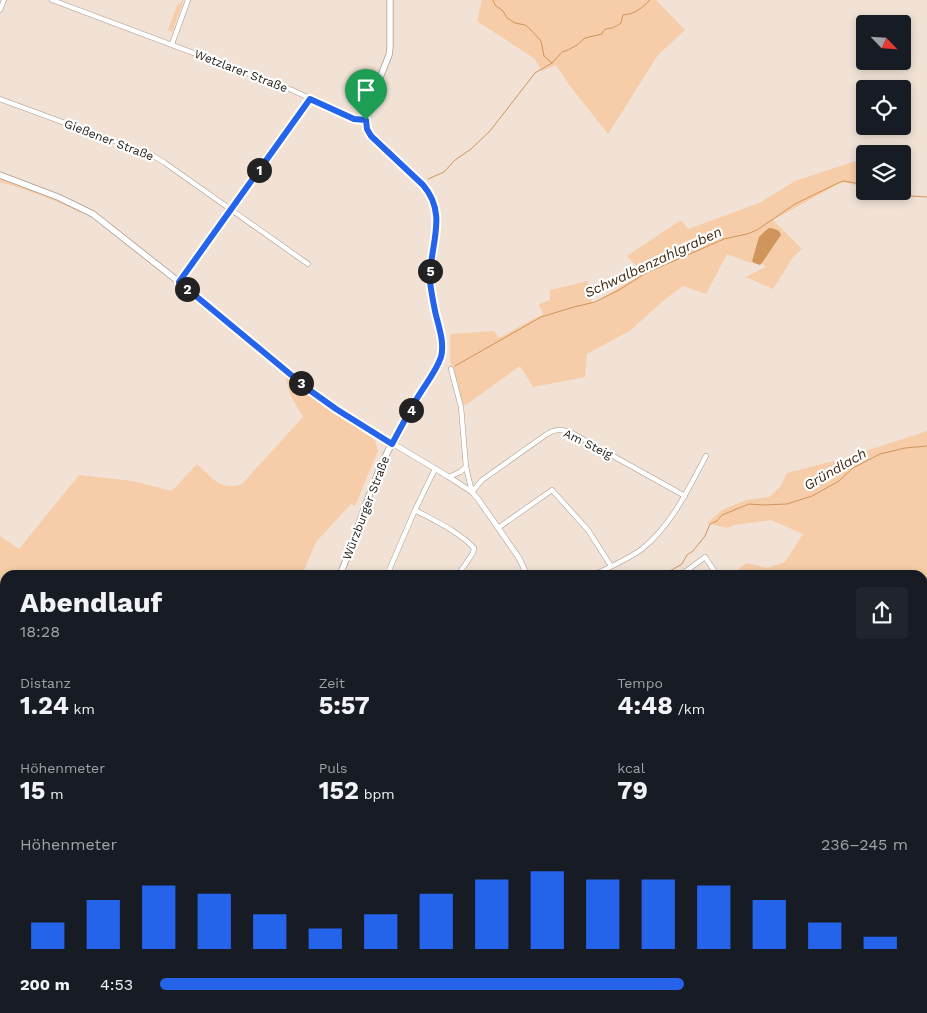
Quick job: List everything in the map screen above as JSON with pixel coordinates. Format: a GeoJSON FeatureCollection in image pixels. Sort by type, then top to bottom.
{"type":"FeatureCollection","features":[{"type":"Feature","properties":{"kind":"main road"},"geometry":{"type":"LineString","coordinates":[[366,120],[366,113],[389,55],[390,0]]}},
{"type":"Feature","properties":{"kind":"main road","name":"Würzburger Straße"},"geometry":{"type":"LineString","coordinates":[[342,570],[375,480],[392,444],[441,356],[441,342],[430,281],[437,222],[435,206],[429,192],[371,136],[367,129],[366,120]]}},
{"type":"Feature","properties":{"kind":"main road"},"geometry":{"type":"LineString","coordinates":[[0,175],[58,197],[93,214],[179,282],[308,389],[392,444]]}},
{"type":"Feature","properties":{"kind":"street"},"geometry":{"type":"LineString","coordinates":[[0,10],[4,0]]}},
{"type":"Feature","properties":{"kind":"street","name":"Wetzlarer Straße"},"geometry":{"type":"LineString","coordinates":[[52,0],[292,90],[354,119],[366,120]]}},
{"type":"Feature","properties":{"kind":"street"},"geometry":{"type":"LineString","coordinates":[[172,44],[188,0]]}},
{"type":"Feature","properties":{"kind":"street","name":"Gießener Straße"},"geometry":{"type":"LineString","coordinates":[[0,99],[152,155],[165,162],[308,264]]}},
{"type":"Feature","properties":{"kind":"street"},"geometry":{"type":"LineString","coordinates":[[179,282],[310,99]]}},
{"type":"Feature","properties":{"kind":"street"},"geometry":{"type":"LineString","coordinates":[[451,369],[461,407],[470,490]]}},
{"type":"Feature","properties":{"kind":"street","name":"Am Steig"},"geometry":{"type":"LineString","coordinates":[[470,490],[547,434],[560,430],[570,432],[685,496]]}},
{"type":"Feature","properties":{"kind":"street"},"geometry":{"type":"LineString","coordinates":[[392,444],[470,490],[498,528],[525,570]]}},
{"type":"Feature","properties":{"kind":"street"},"geometry":{"type":"LineString","coordinates":[[603,570],[641,550],[657,535],[670,520],[685,496],[706,456]]}},
{"type":"Feature","properties":{"kind":"street"},"geometry":{"type":"LineString","coordinates":[[449,477],[460,472],[466,466]]}},
{"type":"Feature","properties":{"kind":"street"},"geometry":{"type":"LineString","coordinates":[[389,570],[435,469]]}},
{"type":"Feature","properties":{"kind":"street"},"geometry":{"type":"LineString","coordinates":[[498,528],[552,490],[588,530],[611,566]]}},
{"type":"Feature","properties":{"kind":"street"},"geometry":{"type":"LineString","coordinates":[[415,510],[448,528],[474,548],[473,553],[461,570]]}},
{"type":"Feature","properties":{"kind":"street"},"geometry":{"type":"LineString","coordinates":[[688,570],[705,557],[714,570]]}},
{"type":"Feature","properties":{"kind":"shaded area"},"geometry":{"type":"Polygon","coordinates":[[[184,0],[172,32],[168,30],[178,3],[180,4],[184,0]]]}},
{"type":"Feature","properties":{"kind":"shaded area"},"geometry":{"type":"Polygon","coordinates":[[[482,0],[656,0],[685,30],[658,55],[608,134],[556,65],[542,71],[535,59],[477,21],[482,0]]]}},
{"type":"Feature","properties":{"kind":"shaded area"},"geometry":{"type":"Polygon","coordinates":[[[856,161],[856,185],[842,182],[773,220],[802,249],[793,257],[773,289],[746,277],[766,267],[762,263],[780,236],[781,233],[777,230],[759,237],[752,261],[754,263],[727,254],[706,294],[683,286],[664,300],[631,330],[587,354],[585,377],[533,387],[520,366],[463,405],[450,361],[450,334],[494,331],[499,338],[543,314],[539,304],[550,300],[550,290],[588,281],[592,304],[643,273],[627,256],[681,220],[688,229],[759,203],[795,181],[856,161]]]}},
{"type":"Feature","properties":{"kind":"shaded area"},"geometry":{"type":"Polygon","coordinates":[[[0,178],[63,202],[81,211],[81,213],[21,188],[0,182],[0,178]]]}},
{"type":"Feature","properties":{"kind":"shaded area"},"geometry":{"type":"Polygon","coordinates":[[[769,228],[773,228],[781,235],[762,263],[760,265],[754,263],[752,261],[759,237],[769,228]]]}},
{"type":"Feature","properties":{"kind":"shaded area"},"geometry":{"type":"Polygon","coordinates":[[[285,375],[307,393],[375,440],[378,451],[355,506],[351,504],[316,542],[304,570],[0,570],[0,536],[19,549],[79,475],[133,481],[172,491],[197,464],[222,485],[234,486],[242,484],[303,417],[290,394],[285,375]]]}},
{"type":"Feature","properties":{"kind":"shaded area"},"geometry":{"type":"Polygon","coordinates":[[[927,431],[927,570],[738,570],[746,563],[767,568],[785,562],[803,534],[771,520],[735,525],[727,528],[707,523],[722,510],[746,500],[769,497],[780,487],[787,473],[841,459],[927,431]]]}},
{"type":"Feature","properties":{"kind":"waterway"},"geometry":{"type":"LineString","coordinates":[[493,0],[507,18],[530,29],[541,41],[544,56],[552,63]]}},
{"type":"Feature","properties":{"kind":"waterway"},"geometry":{"type":"LineString","coordinates":[[428,179],[444,172],[455,160],[471,149],[490,131],[535,73],[552,63],[562,52],[577,45],[585,38],[602,34],[605,30],[621,23],[623,15],[638,10],[650,0]]}},
{"type":"Feature","properties":{"kind":"waterway","name":"Schwalbenzahlgraben"},"geometry":{"type":"LineString","coordinates":[[455,366],[541,317],[595,302],[646,273],[724,239],[757,230],[795,204],[838,183],[844,181],[856,183]]}},
{"type":"Feature","properties":{"kind":"waterway","name":"Schwalbenzahlgraben"},"geometry":{"type":"LineString","coordinates":[[911,196],[927,197]]}},
{"type":"Feature","properties":{"kind":"waterway","name":"Gründlach"},"geometry":{"type":"LineString","coordinates":[[672,570],[682,564],[687,555],[693,551],[705,536],[710,524],[717,521],[722,515],[749,504],[787,504],[812,496],[839,481],[853,468],[880,454],[905,448],[927,446]]}},
{"type":"Feature","properties":{"kind":"route"},"geometry":{"type":"LineString","coordinates":[[310,99],[354,119],[366,120],[367,129],[371,136],[429,192],[435,206],[437,222],[431,255],[430,281],[441,342],[441,356],[392,444],[308,389],[179,282],[310,99]]}}]}
